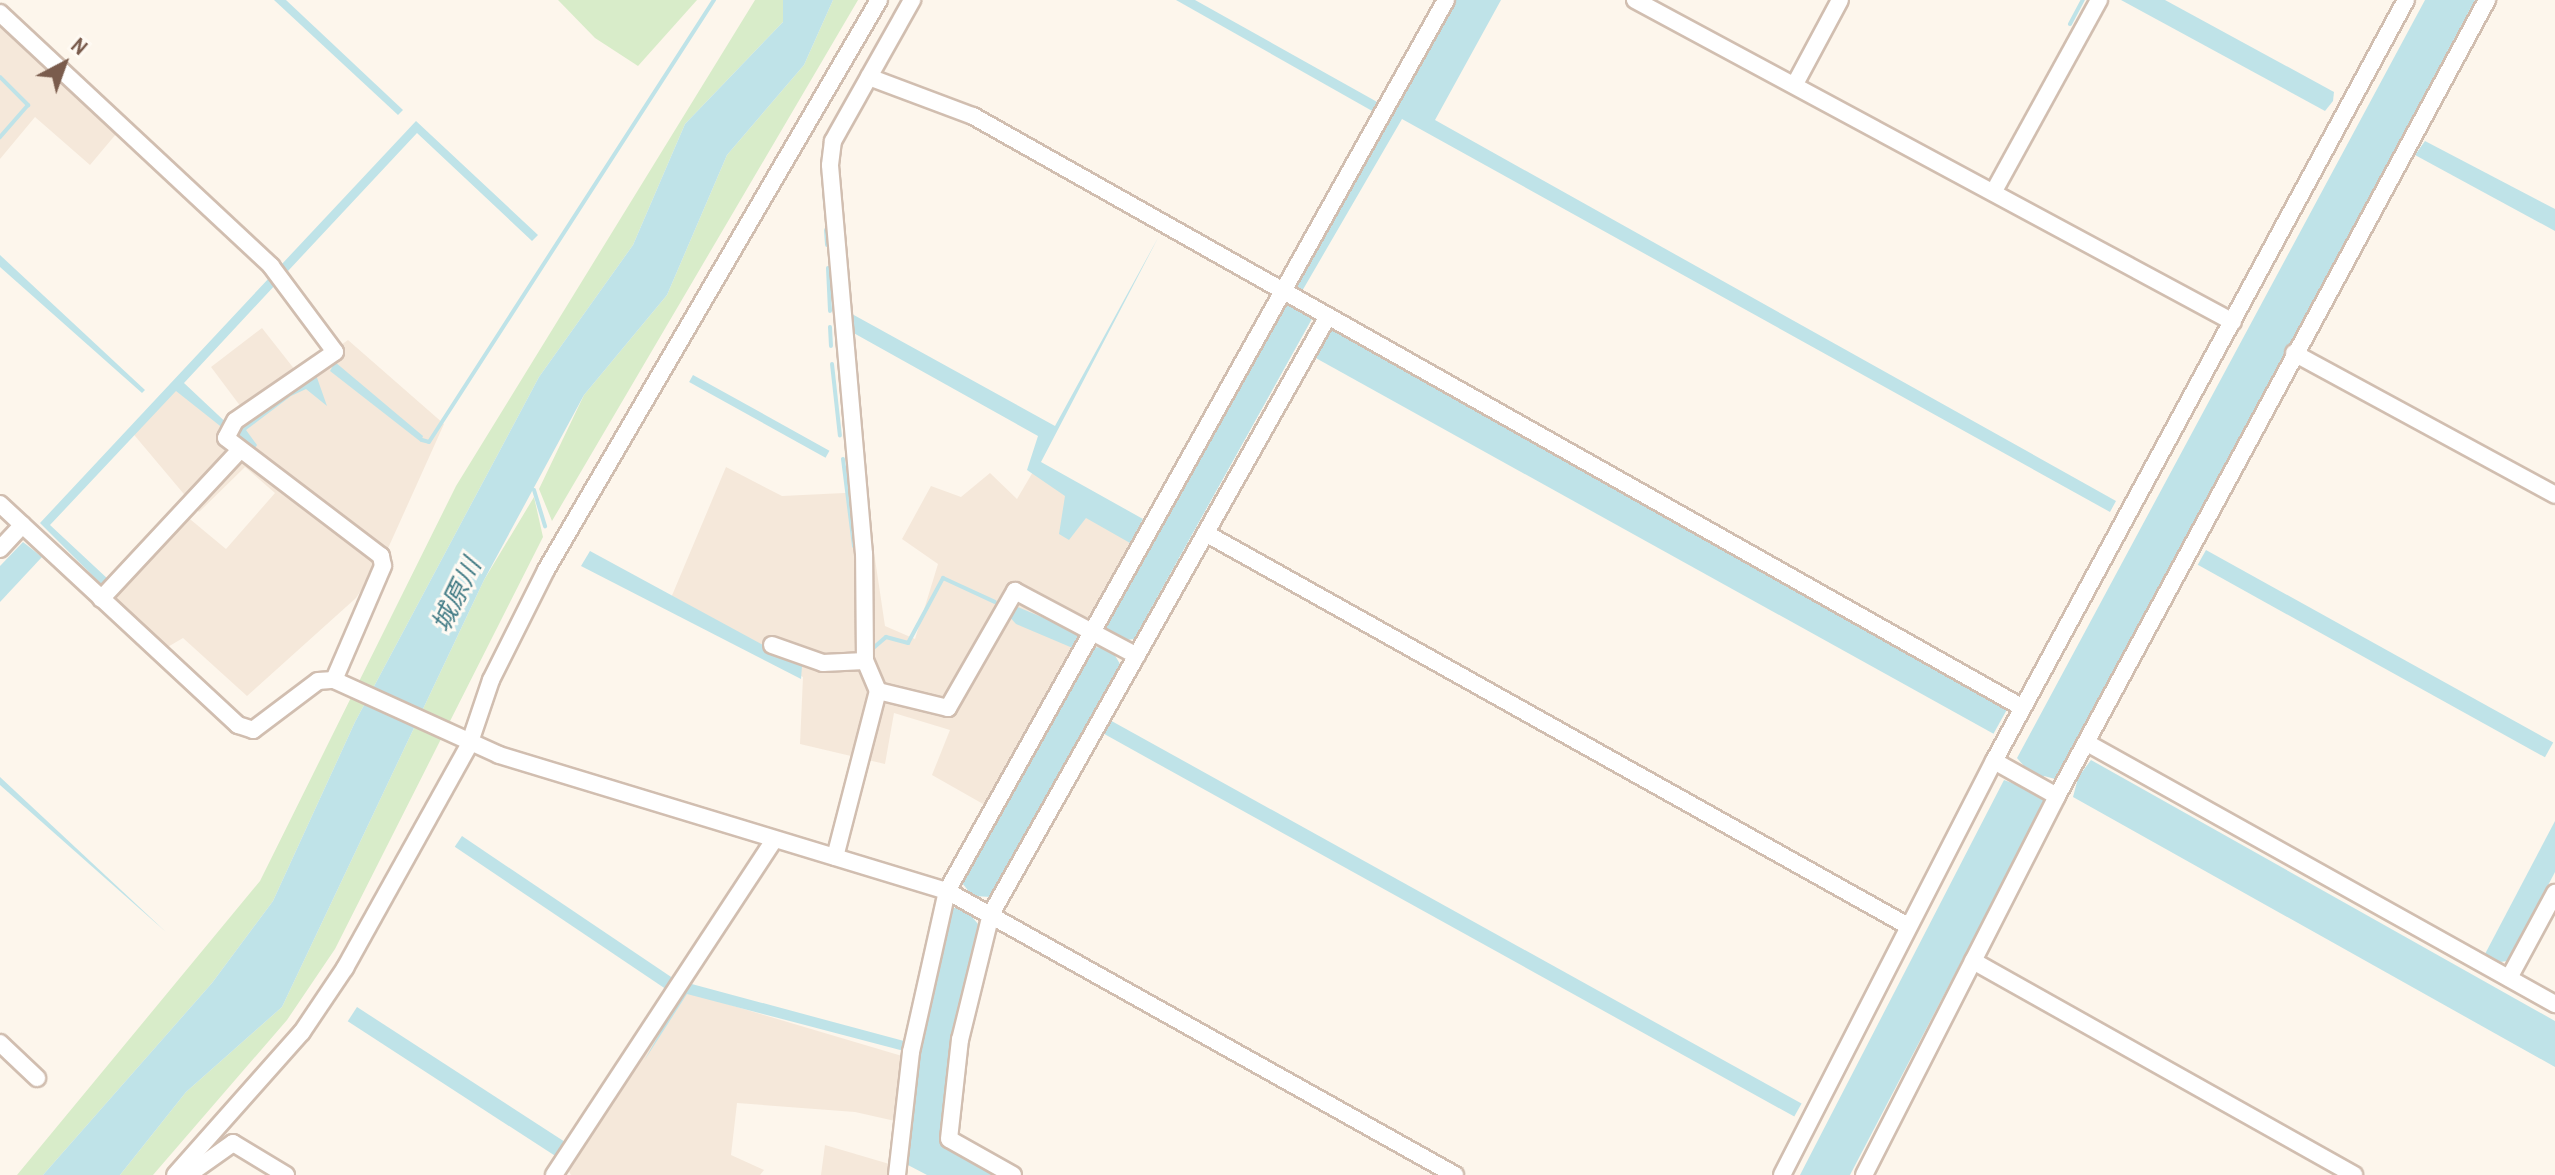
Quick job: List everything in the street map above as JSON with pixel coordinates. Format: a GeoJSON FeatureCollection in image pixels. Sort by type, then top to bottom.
{"type":"FeatureCollection","features":[{"type":"Feature","properties":{"kind":"street"},"geometry":{"type":"LineString","coordinates":[[175,1175],[302,1032],[469,745],[491,680],[546,570],[879,0]]}},
{"type":"Feature","properties":{"kind":"street"},"geometry":{"type":"LineString","coordinates":[[835,857],[878,691],[865,661],[864,554],[830,165],[833,141],[912,0]]}},
{"type":"Feature","properties":{"kind":"street"},"geometry":{"type":"LineString","coordinates":[[897,1175],[911,1052],[947,891],[1106,638],[1291,296],[1446,0]]}},
{"type":"Feature","properties":{"kind":"street"},"geometry":{"type":"LineString","coordinates":[[1635,0],[2233,322]]}},
{"type":"Feature","properties":{"kind":"street"},"geometry":{"type":"LineString","coordinates":[[1795,84],[1840,0]]}},
{"type":"Feature","properties":{"kind":"street"},"geometry":{"type":"LineString","coordinates":[[1994,191],[2099,0]]}},
{"type":"Feature","properties":{"kind":"street"},"geometry":{"type":"LineString","coordinates":[[1782,1175],[1994,761],[2406,0]]}},
{"type":"Feature","properties":{"kind":"street"},"geometry":{"type":"LineString","coordinates":[[1864,1175],[2057,796],[2089,744],[2294,353],[2487,0]]}},
{"type":"Feature","properties":{"kind":"street"},"geometry":{"type":"LineString","coordinates":[[0,13],[271,266],[335,352],[228,430],[239,451],[381,556],[383,566],[339,683]]}},
{"type":"Feature","properties":{"kind":"street"},"geometry":{"type":"LineString","coordinates":[[869,77],[973,116],[2023,708]]}},
{"type":"Feature","properties":{"kind":"street"},"geometry":{"type":"LineString","coordinates":[[1013,1175],[949,1139],[960,1040],[991,914],[1328,316]]}},
{"type":"Feature","properties":{"kind":"street"},"geometry":{"type":"LineString","coordinates":[[2294,353],[2555,495]]}},
{"type":"Feature","properties":{"kind":"street"},"geometry":{"type":"LineString","coordinates":[[101,599],[239,451]]}},
{"type":"Feature","properties":{"kind":"street"},"geometry":{"type":"LineString","coordinates":[[0,504],[238,725],[253,730],[318,681],[339,683],[469,745],[947,891],[1455,1175]]}},
{"type":"Feature","properties":{"kind":"street"},"geometry":{"type":"LineString","coordinates":[[0,549],[22,525]]}},
{"type":"Feature","properties":{"kind":"street"},"geometry":{"type":"LineString","coordinates":[[1207,534],[1908,926]]}},
{"type":"Feature","properties":{"kind":"street"},"geometry":{"type":"LineString","coordinates":[[878,691],[948,708],[1015,591],[1137,656]]}},
{"type":"Feature","properties":{"kind":"street"},"geometry":{"type":"LineString","coordinates":[[772,645],[823,663],[865,661]]}},
{"type":"Feature","properties":{"kind":"street"},"geometry":{"type":"LineString","coordinates":[[2089,744],[2555,1004]]}},
{"type":"Feature","properties":{"kind":"street"},"geometry":{"type":"LineString","coordinates":[[1994,761],[2057,796]]}},
{"type":"Feature","properties":{"kind":"street"},"geometry":{"type":"LineString","coordinates":[[554,1175],[774,840]]}},
{"type":"Feature","properties":{"kind":"street"},"geometry":{"type":"LineString","coordinates":[[2497,971],[2555,893]]}},
{"type":"Feature","properties":{"kind":"street"},"geometry":{"type":"LineString","coordinates":[[1973,961],[2354,1175]]}},
{"type":"Feature","properties":{"kind":"street"},"geometry":{"type":"LineString","coordinates":[[0,1043],[37,1078]]}},
{"type":"Feature","properties":{"kind":"street"},"geometry":{"type":"LineString","coordinates":[[188,1175],[233,1143],[286,1175]]}},
{"type":"Feature","properties":{"kind":"shaded area"},"geometry":{"type":"Polygon","coordinates":[[[0,3],[127,121],[90,165],[35,117],[0,159],[0,3]]]}},
{"type":"Feature","properties":{"kind":"shaded area"},"geometry":{"type":"Polygon","coordinates":[[[262,328],[299,375],[348,340],[444,424],[385,555],[356,598],[247,696],[183,638],[166,648],[102,592],[179,510],[226,549],[275,493],[245,467],[199,512],[130,430],[177,382],[224,421],[241,407],[211,367],[262,328]]]}},
{"type":"Feature","properties":{"kind":"shaded area"},"geometry":{"type":"Polygon","coordinates":[[[1037,465],[1155,537],[1006,817],[932,775],[950,730],[894,713],[885,764],[800,744],[803,677],[668,605],[726,467],[782,496],[865,492],[885,626],[915,639],[938,564],[902,539],[931,486],[961,497],[990,473],[1017,499],[1037,465]]]}},
{"type":"Feature","properties":{"kind":"shaded area"},"geometry":{"type":"Polygon","coordinates":[[[673,988],[929,1064],[913,1125],[855,1112],[737,1103],[731,1155],[764,1170],[760,1175],[571,1175],[559,1155],[673,988]]]}},
{"type":"Feature","properties":{"kind":"shaded area"},"geometry":{"type":"Polygon","coordinates":[[[825,1145],[903,1168],[903,1175],[821,1175],[825,1145]]]}},
{"type":"Feature","properties":{"kind":"green space"},"geometry":{"type":"Polygon","coordinates":[[[558,0],[697,0],[638,66],[595,38],[558,0]]]}},
{"type":"Feature","properties":{"kind":"green space"},"geometry":{"type":"Polygon","coordinates":[[[755,0],[783,0],[783,22],[685,124],[633,245],[539,377],[355,722],[273,901],[212,983],[43,1175],[17,1175],[260,881],[456,486],[755,0]]]}},
{"type":"Feature","properties":{"kind":"green space"},"geometry":{"type":"Polygon","coordinates":[[[833,0],[858,0],[552,521],[539,489],[584,395],[667,295],[727,155],[804,65],[833,0]]]}},
{"type":"Feature","properties":{"kind":"green space"},"geometry":{"type":"Polygon","coordinates":[[[534,497],[543,537],[335,949],[287,1020],[153,1175],[120,1175],[186,1092],[282,1007],[484,580],[534,497]]]}},
{"type":"Feature","properties":{"kind":"water"},"geometry":{"type":"Polygon","coordinates":[[[274,0],[286,0],[403,110],[398,115],[274,0]]]}},
{"type":"Feature","properties":{"kind":"water","name":"城原川"},"geometry":{"type":"Polygon","coordinates":[[[783,0],[833,0],[804,65],[727,155],[667,295],[584,395],[484,580],[282,1007],[186,1092],[120,1175],[43,1175],[212,983],[273,901],[355,722],[539,377],[633,245],[685,124],[783,22],[783,0]]]}},
{"type":"Feature","properties":{"kind":"water"},"geometry":{"type":"Polygon","coordinates":[[[1176,0],[1195,0],[1379,103],[1374,112],[1176,0]]]}},
{"type":"Feature","properties":{"kind":"water"},"geometry":{"type":"Polygon","coordinates":[[[1456,0],[1501,0],[1435,120],[2116,501],[2110,512],[1402,119],[1294,305],[1313,317],[1134,639],[1120,641],[1113,652],[1120,664],[991,897],[974,896],[967,911],[978,924],[952,1034],[942,1144],[997,1175],[927,1175],[906,1164],[918,1048],[948,908],[962,908],[970,893],[959,879],[1092,647],[1106,648],[1112,636],[1104,624],[1456,0]]]}},
{"type":"Feature","properties":{"kind":"water"},"geometry":{"type":"Polygon","coordinates":[[[2121,0],[2165,0],[2334,92],[2333,101],[2325,111],[2121,0]]]}},
{"type":"Feature","properties":{"kind":"water"},"geometry":{"type":"Polygon","coordinates":[[[2425,0],[2475,0],[2066,762],[2082,772],[2091,760],[2555,1021],[2555,1067],[2073,797],[2078,778],[2064,769],[2055,779],[2044,776],[2033,794],[2045,801],[1850,1175],[1800,1175],[2004,780],[2015,784],[2024,766],[2017,758],[2425,0]]]}},
{"type":"Feature","properties":{"kind":"water"},"geometry":{"type":"Polygon","coordinates":[[[416,121],[538,235],[532,241],[417,133],[288,271],[281,265],[416,121]]]}},
{"type":"Feature","properties":{"kind":"water"},"geometry":{"type":"Polygon","coordinates":[[[2425,141],[2555,209],[2555,231],[2415,155],[2425,141]]]}},
{"type":"Feature","properties":{"kind":"water"},"geometry":{"type":"Polygon","coordinates":[[[1159,236],[1041,462],[1143,519],[1130,543],[1086,518],[1069,540],[1059,534],[1065,496],[1027,470],[1038,436],[850,331],[852,314],[1055,426],[1159,236]]]}},
{"type":"Feature","properties":{"kind":"water"},"geometry":{"type":"Polygon","coordinates":[[[0,255],[145,390],[142,393],[0,267],[0,255]]]}},
{"type":"Feature","properties":{"kind":"water"},"geometry":{"type":"Polygon","coordinates":[[[270,277],[277,283],[184,383],[234,430],[315,372],[327,406],[306,389],[291,396],[246,430],[257,445],[253,452],[176,391],[50,525],[109,580],[103,586],[40,523],[270,277]]]}},
{"type":"Feature","properties":{"kind":"water"},"geometry":{"type":"Polygon","coordinates":[[[1330,326],[2010,703],[1993,734],[1313,357],[1330,326]]]}},
{"type":"Feature","properties":{"kind":"water"},"geometry":{"type":"Polygon","coordinates":[[[335,362],[423,436],[421,442],[330,371],[335,362]]]}},
{"type":"Feature","properties":{"kind":"water"},"geometry":{"type":"Polygon","coordinates":[[[693,375],[829,451],[826,458],[689,382],[693,375]]]}},
{"type":"Feature","properties":{"kind":"water"},"geometry":{"type":"Polygon","coordinates":[[[23,542],[42,557],[0,602],[0,566],[23,542]]]}},
{"type":"Feature","properties":{"kind":"water"},"geometry":{"type":"Polygon","coordinates":[[[2206,550],[2553,742],[2545,757],[2198,565],[2206,550]]]}},
{"type":"Feature","properties":{"kind":"water"},"geometry":{"type":"Polygon","coordinates":[[[590,551],[802,666],[801,679],[581,566],[590,551]]]}},
{"type":"Feature","properties":{"kind":"water"},"geometry":{"type":"Polygon","coordinates":[[[1013,605],[1082,634],[1075,649],[1016,624],[1007,614],[1013,605]]]}},
{"type":"Feature","properties":{"kind":"water"},"geometry":{"type":"Polygon","coordinates":[[[1108,719],[1802,1103],[1794,1117],[1101,732],[1108,719]]]}},
{"type":"Feature","properties":{"kind":"water"},"geometry":{"type":"Polygon","coordinates":[[[0,777],[166,932],[0,785],[0,777]]]}},
{"type":"Feature","properties":{"kind":"water"},"geometry":{"type":"Polygon","coordinates":[[[2555,821],[2555,872],[2508,961],[2500,962],[2485,954],[2555,821]]]}},
{"type":"Feature","properties":{"kind":"water"},"geometry":{"type":"Polygon","coordinates":[[[462,836],[673,979],[666,989],[455,847],[462,836]]]}},
{"type":"Feature","properties":{"kind":"water"},"geometry":{"type":"Polygon","coordinates":[[[688,983],[904,1041],[904,1051],[687,994],[644,1061],[688,983]]]}},
{"type":"Feature","properties":{"kind":"water"},"geometry":{"type":"Polygon","coordinates":[[[357,1007],[566,1143],[557,1157],[348,1021],[357,1007]]]}},
{"type":"Feature","properties":{"kind":"waterway"},"geometry":{"type":"LineString","coordinates":[[422,440],[429,442],[714,0]]}},
{"type":"Feature","properties":{"kind":"waterway"},"geometry":{"type":"LineString","coordinates":[[2070,24],[2083,0]]}},
{"type":"Feature","properties":{"kind":"waterway"},"geometry":{"type":"LineString","coordinates":[[0,77],[28,105],[0,137]]}},
{"type":"Feature","properties":{"kind":"waterway"},"geometry":{"type":"LineString","coordinates":[[824,189],[825,204]]}},
{"type":"Feature","properties":{"kind":"waterway"},"geometry":{"type":"LineString","coordinates":[[826,230],[827,245]]}},
{"type":"Feature","properties":{"kind":"waterway"},"geometry":{"type":"LineString","coordinates":[[828,268],[830,311]]}},
{"type":"Feature","properties":{"kind":"waterway"},"geometry":{"type":"LineString","coordinates":[[830,327],[831,346]]}},
{"type":"Feature","properties":{"kind":"waterway"},"geometry":{"type":"LineString","coordinates":[[832,364],[840,436]]}},
{"type":"Feature","properties":{"kind":"waterway"},"geometry":{"type":"LineString","coordinates":[[843,459],[854,546]]}},
{"type":"Feature","properties":{"kind":"waterway"},"geometry":{"type":"LineString","coordinates":[[534,490],[545,526]]}},
{"type":"Feature","properties":{"kind":"waterway"},"geometry":{"type":"LineString","coordinates":[[871,650],[886,637],[908,643],[943,578],[995,602]]}}]}
